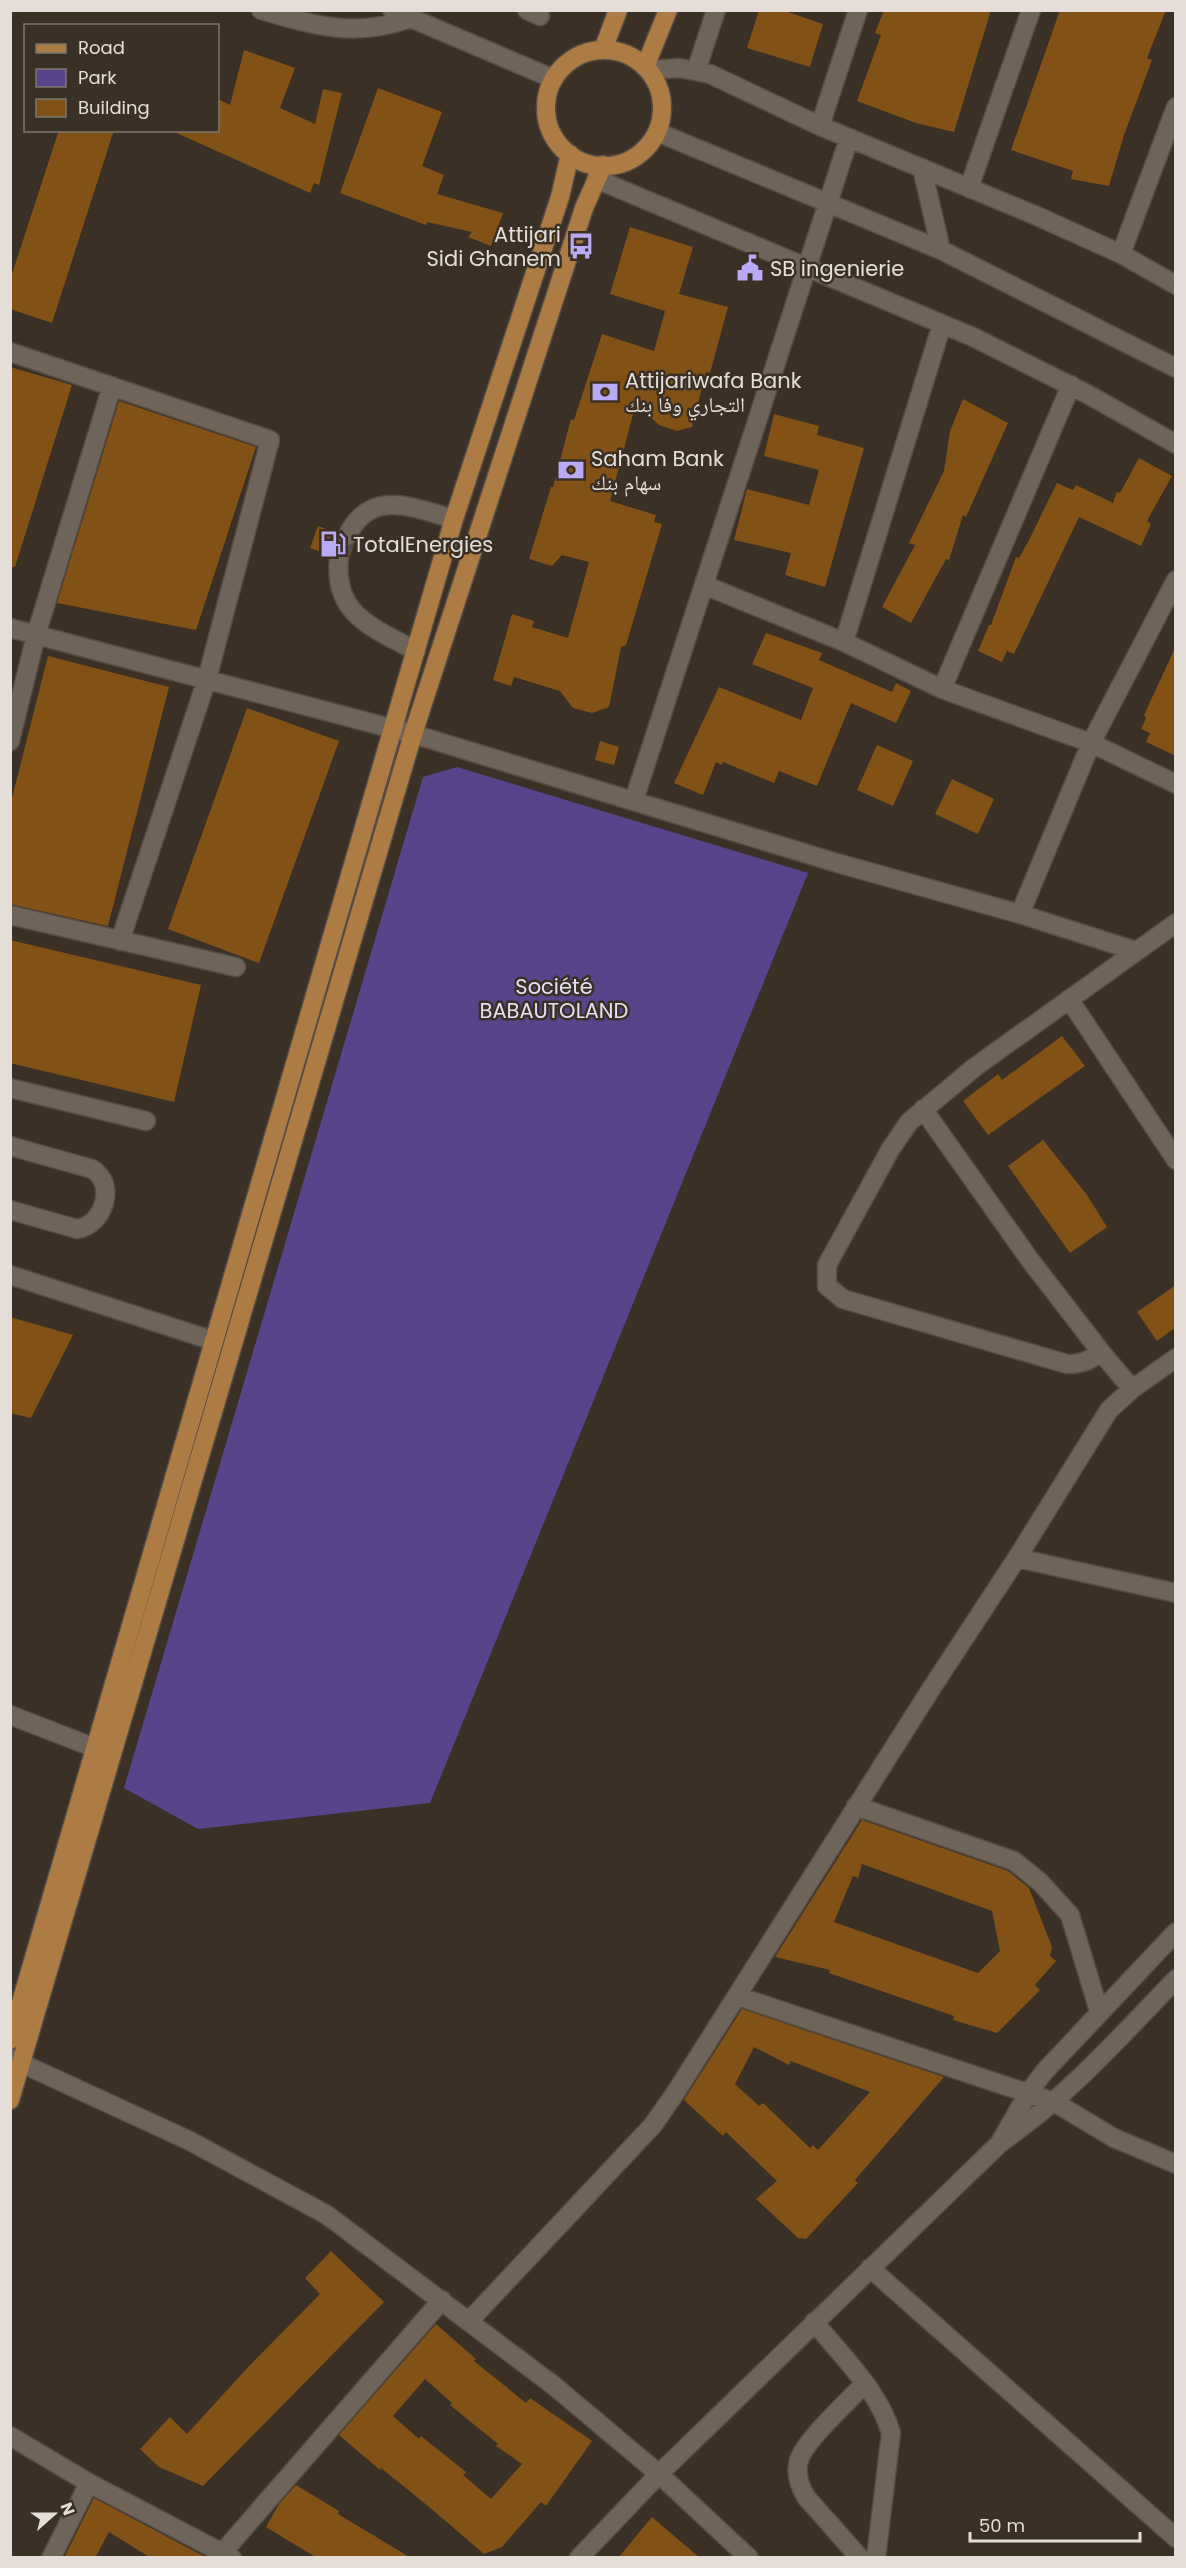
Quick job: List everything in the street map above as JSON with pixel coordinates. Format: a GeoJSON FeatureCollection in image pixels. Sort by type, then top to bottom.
{"type":"FeatureCollection","features":[{"type":"Feature","properties":{"kind":"main road"},"geometry":{"type":"LineString","coordinates":[[603,50],[618,10]]}},
{"type":"Feature","properties":{"kind":"main road"},"geometry":{"type":"LineString","coordinates":[[647,69],[668,10]]}},
{"type":"Feature","properties":{"kind":"main road"},"geometry":{"type":"LineString","coordinates":[[10,2100],[16,2061],[413,734],[584,208],[599,172],[634,157],[651,142],[657,132],[662,106],[660,93],[647,69],[626,54],[603,50],[591,51],[570,61],[554,79],[548,99],[548,119],[560,144],[570,154],[591,164],[599,172]]}},
{"type":"Feature","properties":{"kind":"main road"},"geometry":{"type":"LineString","coordinates":[[10,2040],[454,519],[560,197],[570,154]]}},
{"type":"Feature","properties":{"kind":"street"},"geometry":{"type":"LineString","coordinates":[[261,10],[305,23],[340,30],[375,28],[411,18]]}},
{"type":"Feature","properties":{"kind":"street"},"geometry":{"type":"LineString","coordinates":[[392,10],[554,79]]}},
{"type":"Feature","properties":{"kind":"street"},"geometry":{"type":"LineString","coordinates":[[696,70],[716,10]]}},
{"type":"Feature","properties":{"kind":"street"},"geometry":{"type":"LineString","coordinates":[[820,126],[858,10]]}},
{"type":"Feature","properties":{"kind":"street"},"geometry":{"type":"LineString","coordinates":[[969,188],[1031,10]]}},
{"type":"Feature","properties":{"kind":"street"},"geometry":{"type":"LineString","coordinates":[[647,69],[696,70],[723,80],[820,126],[1121,254],[1176,285]]}},
{"type":"Feature","properties":{"kind":"street"},"geometry":{"type":"LineString","coordinates":[[1121,254],[1176,107]]}},
{"type":"Feature","properties":{"kind":"street"},"geometry":{"type":"LineString","coordinates":[[657,132],[941,250],[1176,368]]}},
{"type":"Feature","properties":{"kind":"street"},"geometry":{"type":"LineString","coordinates":[[634,800],[849,138]]}},
{"type":"Feature","properties":{"kind":"street"},"geometry":{"type":"LineString","coordinates":[[922,168],[941,250]]}},
{"type":"Feature","properties":{"kind":"street"},"geometry":{"type":"LineString","coordinates":[[599,172],[806,269],[942,324],[1024,361],[1176,444]]}},
{"type":"Feature","properties":{"kind":"street"},"geometry":{"type":"LineString","coordinates":[[844,642],[942,324]]}},
{"type":"Feature","properties":{"kind":"street"},"geometry":{"type":"LineString","coordinates":[[10,352],[270,440],[207,679],[120,941]]}},
{"type":"Feature","properties":{"kind":"street"},"geometry":{"type":"LineString","coordinates":[[10,741],[36,635],[112,386]]}},
{"type":"Feature","properties":{"kind":"street"},"geometry":{"type":"LineString","coordinates":[[942,689],[1071,386]]}},
{"type":"Feature","properties":{"kind":"street"},"geometry":{"type":"LineString","coordinates":[[347,536],[360,516],[381,505],[405,506],[454,519]]}},
{"type":"Feature","properties":{"kind":"street"},"geometry":{"type":"LineString","coordinates":[[339,559],[338,577],[342,595],[356,615],[365,623],[416,651]]}},
{"type":"Feature","properties":{"kind":"street"},"geometry":{"type":"LineString","coordinates":[[1020,914],[1091,743],[1176,580]]}},
{"type":"Feature","properties":{"kind":"street"},"geometry":{"type":"LineString","coordinates":[[704,585],[844,642],[942,689],[1091,743],[1176,784]]}},
{"type":"Feature","properties":{"kind":"street"},"geometry":{"type":"LineString","coordinates":[[10,628],[413,734],[837,863],[1020,914],[1136,951]]}},
{"type":"Feature","properties":{"kind":"street"},"geometry":{"type":"LineString","coordinates":[[10,915],[236,967]]}},
{"type":"Feature","properties":{"kind":"street"},"geometry":{"type":"LineString","coordinates":[[1101,1352],[1091,1360],[1080,1364],[1067,1364],[843,1299],[827,1286],[827,1265],[901,1131],[922,1109],[975,1067],[1176,923]]}},
{"type":"Feature","properties":{"kind":"street"},"geometry":{"type":"LineString","coordinates":[[1069,999],[1175,1157]]}},
{"type":"Feature","properties":{"kind":"street"},"geometry":{"type":"LineString","coordinates":[[10,1088],[146,1120]]}},
{"type":"Feature","properties":{"kind":"street"},"geometry":{"type":"LineString","coordinates":[[922,1109],[1030,1260],[1132,1389]]}},
{"type":"Feature","properties":{"kind":"street"},"geometry":{"type":"LineString","coordinates":[[10,1146],[92,1168],[102,1178],[106,1191],[96,1220],[85,1228],[77,1229],[10,1210]]}},
{"type":"Feature","properties":{"kind":"street"},"geometry":{"type":"LineString","coordinates":[[10,1275],[214,1341]]}},
{"type":"Feature","properties":{"kind":"street"},"geometry":{"type":"LineString","coordinates":[[470,2320],[653,2125],[1017,1558],[1109,1410],[1132,1389],[1176,1358]]}},
{"type":"Feature","properties":{"kind":"street"},"geometry":{"type":"LineString","coordinates":[[1017,1558],[1176,1593]]}},
{"type":"Feature","properties":{"kind":"street"},"geometry":{"type":"LineString","coordinates":[[10,1715],[95,1748]]}},
{"type":"Feature","properties":{"kind":"street"},"geometry":{"type":"LineString","coordinates":[[856,1806],[1014,1861],[1040,1882],[1070,1915],[1099,2011]]}},
{"type":"Feature","properties":{"kind":"street"},"geometry":{"type":"LineString","coordinates":[[1000,2142],[1027,2095],[1062,2051],[1176,1932]]}},
{"type":"Feature","properties":{"kind":"street"},"geometry":{"type":"LineString","coordinates":[[579,2558],[659,2474],[814,2322],[1000,2142],[1054,2103],[1176,1979]]}},
{"type":"Feature","properties":{"kind":"street"},"geometry":{"type":"LineString","coordinates":[[737,1996],[1054,2103],[1114,2138],[1176,2164]]}},
{"type":"Feature","properties":{"kind":"street"},"geometry":{"type":"LineString","coordinates":[[16,2061],[190,2141],[327,2215],[470,2320],[553,2385],[659,2474],[749,2558]]}},
{"type":"Feature","properties":{"kind":"street"},"geometry":{"type":"LineString","coordinates":[[870,2268],[1176,2538]]}},
{"type":"Feature","properties":{"kind":"street"},"geometry":{"type":"LineString","coordinates":[[10,2436],[88,2482],[227,2555],[442,2300]]}},
{"type":"Feature","properties":{"kind":"street"},"geometry":{"type":"LineString","coordinates":[[814,2322],[864,2384],[887,2418],[891,2433],[876,2558]]}},
{"type":"Feature","properties":{"kind":"street"},"geometry":{"type":"LineString","coordinates":[[860,2558],[800,2488],[797,2469],[807,2446],[864,2384]]}},
{"type":"Feature","properties":{"kind":"street"},"geometry":{"type":"LineString","coordinates":[[51,2558],[88,2482]]}},
{"type":"Feature","properties":{"kind":"green space","name":"Société BABAUTOLAND"},"geometry":{"type":"Polygon","coordinates":[[[457,767],[808,873],[430,1803],[198,1829],[124,1788],[423,777],[457,767]]]}},
{"type":"Feature","properties":{"kind":"building"},"geometry":{"type":"Polygon","coordinates":[[[759,10],[782,10],[823,24],[810,67],[747,48],[759,10]]]}},
{"type":"Feature","properties":{"kind":"building"},"geometry":{"type":"Polygon","coordinates":[[[884,10],[991,10],[954,132],[916,123],[857,101],[881,35],[875,33],[884,10]]]}},
{"type":"Feature","properties":{"kind":"building"},"geometry":{"type":"Polygon","coordinates":[[[1060,10],[1166,10],[1147,58],[1152,60],[1124,135],[1109,186],[1071,179],[1073,171],[1011,150],[1060,10]]]}},
{"type":"Feature","properties":{"kind":"building"},"geometry":{"type":"Polygon","coordinates":[[[244,50],[295,68],[280,108],[315,124],[323,89],[342,93],[319,185],[314,183],[310,193],[174,132],[219,132],[219,100],[230,105],[244,50]]]}},
{"type":"Feature","properties":{"kind":"building"},"geometry":{"type":"Polygon","coordinates":[[[378,88],[442,112],[422,166],[444,175],[437,194],[503,213],[491,246],[468,237],[472,232],[427,222],[426,225],[340,193],[378,88]]]}},
{"type":"Feature","properties":{"kind":"building"},"geometry":{"type":"Polygon","coordinates":[[[58,132],[113,132],[52,323],[10,309],[10,280],[58,132]]]}},
{"type":"Feature","properties":{"kind":"building"},"geometry":{"type":"Polygon","coordinates":[[[630,227],[693,247],[679,294],[728,307],[710,373],[706,372],[692,427],[677,431],[659,425],[636,403],[610,501],[656,515],[654,522],[662,524],[626,645],[621,647],[609,707],[592,713],[573,708],[560,691],[514,677],[511,686],[493,680],[512,614],[534,621],[532,627],[568,638],[589,562],[562,555],[552,566],[529,559],[551,487],[553,487],[571,419],[574,420],[602,334],[654,351],[665,311],[610,294],[630,227]]]}},
{"type":"Feature","properties":{"kind":"building"},"geometry":{"type":"Polygon","coordinates":[[[10,367],[72,385],[15,567],[10,567],[10,367]]]}},
{"type":"Feature","properties":{"kind":"building"},"geometry":{"type":"Polygon","coordinates":[[[963,399],[1008,423],[966,517],[963,515],[949,560],[946,559],[911,623],[882,607],[915,545],[909,543],[944,471],[950,431],[963,399]]]}},
{"type":"Feature","properties":{"kind":"building"},"geometry":{"type":"Polygon","coordinates":[[[119,401],[256,447],[196,630],[57,603],[119,401]]]}},
{"type":"Feature","properties":{"kind":"building"},"geometry":{"type":"Polygon","coordinates":[[[774,414],[819,426],[817,435],[864,448],[825,587],[785,575],[791,553],[734,540],[747,489],[809,505],[819,470],[764,456],[774,414]]]}},
{"type":"Feature","properties":{"kind":"building"},"geometry":{"type":"Polygon","coordinates":[[[1139,458],[1172,476],[1147,521],[1151,524],[1141,546],[1079,517],[1014,654],[1007,651],[1002,662],[978,651],[991,625],[1016,557],[1019,558],[1028,542],[1057,483],[1073,490],[1076,485],[1113,503],[1117,492],[1120,493],[1139,458]]]}},
{"type":"Feature","properties":{"kind":"building","name":"TotalEnergies"},"geometry":{"type":"Polygon","coordinates":[[[318,526],[337,533],[337,541],[341,546],[347,547],[354,544],[350,557],[345,550],[340,548],[333,550],[329,555],[310,548],[318,526]]]}},
{"type":"Feature","properties":{"kind":"building"},"geometry":{"type":"Polygon","coordinates":[[[766,633],[822,653],[819,660],[892,692],[896,683],[911,691],[896,723],[851,703],[817,786],[779,771],[774,783],[723,762],[722,765],[716,762],[703,795],[674,783],[719,687],[801,720],[813,688],[752,664],[766,633]]]}},
{"type":"Feature","properties":{"kind":"building"},"geometry":{"type":"Polygon","coordinates":[[[1176,646],[1176,756],[1146,742],[1150,733],[1141,729],[1146,718],[1144,715],[1176,646]]]}},
{"type":"Feature","properties":{"kind":"building"},"geometry":{"type":"Polygon","coordinates":[[[48,656],[169,687],[108,926],[10,904],[10,806],[48,656]]]}},
{"type":"Feature","properties":{"kind":"building"},"geometry":{"type":"Polygon","coordinates":[[[247,708],[339,741],[259,963],[168,929],[247,708]]]}},
{"type":"Feature","properties":{"kind":"building"},"geometry":{"type":"Polygon","coordinates":[[[600,741],[619,747],[614,765],[595,760],[600,741]]]}},
{"type":"Feature","properties":{"kind":"building"},"geometry":{"type":"Polygon","coordinates":[[[877,745],[913,761],[893,806],[857,790],[877,745]]]}},
{"type":"Feature","properties":{"kind":"building"},"geometry":{"type":"Polygon","coordinates":[[[952,779],[994,799],[978,834],[935,814],[952,779]]]}},
{"type":"Feature","properties":{"kind":"building"},"geometry":{"type":"Polygon","coordinates":[[[10,940],[201,985],[174,1102],[10,1063],[10,940]]]}},
{"type":"Feature","properties":{"kind":"building"},"geometry":{"type":"Polygon","coordinates":[[[1062,1036],[1085,1066],[988,1135],[963,1101],[998,1074],[1002,1080],[1062,1036]]]}},
{"type":"Feature","properties":{"kind":"building"},"geometry":{"type":"Polygon","coordinates":[[[1043,1140],[1087,1195],[1107,1227],[1070,1253],[1008,1166],[1043,1140]]]}},
{"type":"Feature","properties":{"kind":"building"},"geometry":{"type":"Polygon","coordinates":[[[1176,1285],[1176,1327],[1157,1341],[1137,1312],[1176,1285]]]}},
{"type":"Feature","properties":{"kind":"building"},"geometry":{"type":"Polygon","coordinates":[[[10,1317],[73,1335],[31,1418],[10,1413],[10,1317]]]}},
{"type":"Feature","properties":{"kind":"building"},"geometry":{"type":"Polygon","coordinates":[[[862,1820],[1008,1871],[1029,1888],[1052,1947],[1050,1956],[1056,1961],[1035,1985],[1040,1990],[997,2033],[953,2020],[954,2016],[829,1973],[830,1970],[775,1957],[862,1820]],[[862,1864],[858,1878],[853,1876],[834,1922],[978,1973],[1000,1951],[992,1911],[862,1864]]]}},
{"type":"Feature","properties":{"kind":"building"},"geometry":{"type":"Polygon","coordinates":[[[742,2009],[944,2077],[855,2180],[858,2183],[806,2239],[798,2238],[756,2199],[777,2181],[726,2132],[723,2136],[684,2100],[742,2009]],[[754,2047],[735,2084],[759,2106],[763,2103],[810,2148],[813,2145],[818,2150],[870,2092],[791,2061],[789,2065],[754,2047]]]}},
{"type":"Feature","properties":{"kind":"building"},"geometry":{"type":"Polygon","coordinates":[[[331,2251],[384,2302],[203,2486],[159,2467],[140,2449],[170,2417],[187,2434],[250,2365],[320,2294],[305,2278],[331,2251]]]}},
{"type":"Feature","properties":{"kind":"building"},"geometry":{"type":"Polygon","coordinates":[[[436,2324],[476,2359],[474,2361],[526,2403],[530,2398],[592,2441],[546,2506],[541,2502],[502,2547],[484,2554],[339,2435],[436,2324]],[[425,2379],[393,2416],[419,2439],[421,2436],[466,2472],[463,2475],[491,2499],[522,2464],[496,2446],[498,2444],[450,2405],[452,2403],[425,2379]]]}},
{"type":"Feature","properties":{"kind":"building"},"geometry":{"type":"Polygon","coordinates":[[[296,2485],[339,2511],[338,2514],[411,2558],[317,2558],[266,2527],[279,2504],[296,2485]]]}},
{"type":"Feature","properties":{"kind":"building"},"geometry":{"type":"Polygon","coordinates":[[[94,2498],[207,2558],[151,2558],[109,2532],[95,2558],[64,2558],[94,2498]]]}},
{"type":"Feature","properties":{"kind":"building"},"geometry":{"type":"Polygon","coordinates":[[[652,2517],[700,2558],[618,2558],[652,2517]]]}},
{"type":"Feature","properties":{"kind":"tunnel"},"geometry":{"type":"LineString","coordinates":[[339,559],[347,536]]}},
{"type":"Feature","properties":{"kind":"place","name":"Attijari Sidi Ghanem"},"geometry":{"type":"Point","coordinates":[581,246]}},
{"type":"Feature","properties":{"kind":"place","name":"SB ingenierie"},"geometry":{"type":"Point","coordinates":[750,268]}},
{"type":"Feature","properties":{"kind":"place","name":"Attijariwafa Bank التجاري وفا بنك"},"geometry":{"type":"Point","coordinates":[605,392]}},
{"type":"Feature","properties":{"kind":"place","name":"Saham Bank سهام بنك"},"geometry":{"type":"Point","coordinates":[571,470]}},
{"type":"Feature","properties":{"kind":"place","name":"TotalEnergies"},"geometry":{"type":"Point","coordinates":[333,544]}}]}
